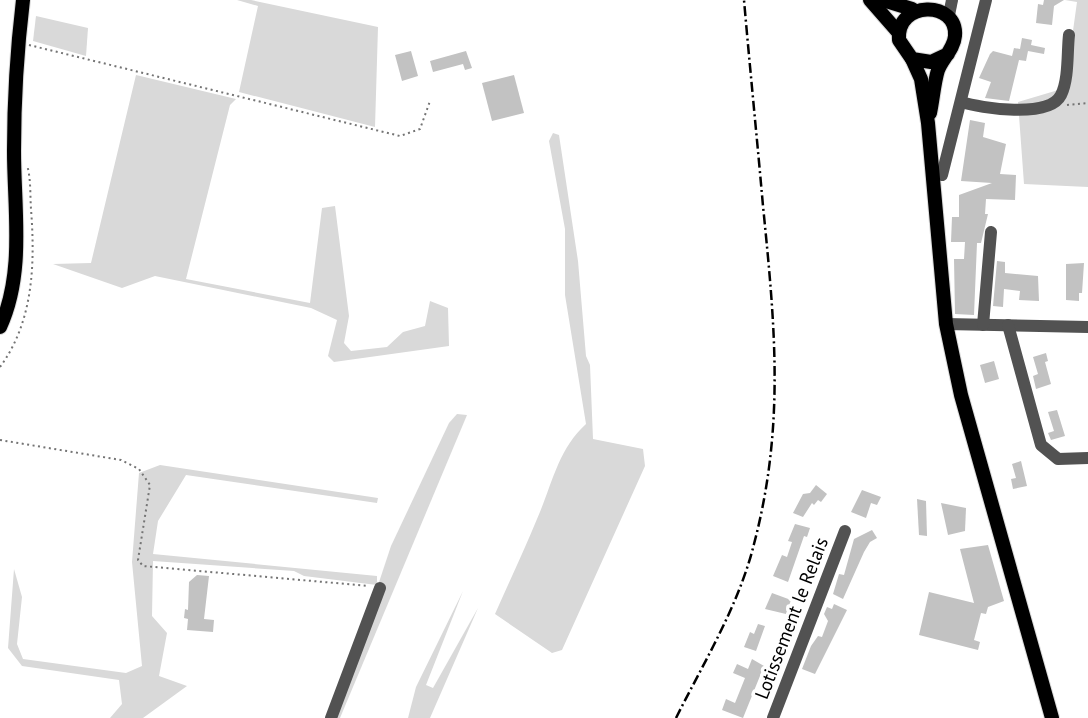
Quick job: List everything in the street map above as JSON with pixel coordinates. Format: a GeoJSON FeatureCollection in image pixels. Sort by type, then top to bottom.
{"type":"FeatureCollection","features":[{"type":"Feature","properties":{"kind":"main road"},"geometry":{"type":"LineString","coordinates":[[0,327],[11,301],[15,279],[18,42],[23,0]]}},
{"type":"Feature","properties":{"kind":"main road"},"geometry":{"type":"LineString","coordinates":[[870,0],[898,32],[902,49],[912,59],[921,79],[928,123],[946,324],[961,395],[1049,718]]}},
{"type":"Feature","properties":{"kind":"main road"},"geometry":{"type":"LineString","coordinates":[[883,0],[950,7],[955,40],[939,70],[928,123]]}},
{"type":"Feature","properties":{"kind":"main road"},"geometry":{"type":"LineString","coordinates":[[898,32],[902,19],[923,5]]}},
{"type":"Feature","properties":{"kind":"main road"},"geometry":{"type":"LineString","coordinates":[[912,59],[931,62],[948,54]]}},
{"type":"Feature","properties":{"kind":"main road"},"geometry":{"type":"LineString","coordinates":[[0,309],[8,276],[15,197]]}},
{"type":"Feature","properties":{"kind":"street"},"geometry":{"type":"LineString","coordinates":[[942,175],[986,0]]}},
{"type":"Feature","properties":{"kind":"street"},"geometry":{"type":"LineString","coordinates":[[961,102],[1002,111],[1056,100],[1062,93],[1069,35]]}},
{"type":"Feature","properties":{"kind":"street"},"geometry":{"type":"LineString","coordinates":[[955,40],[976,44]]}},
{"type":"Feature","properties":{"kind":"street"},"geometry":{"type":"LineString","coordinates":[[984,325],[991,232]]}},
{"type":"Feature","properties":{"kind":"street"},"geometry":{"type":"LineString","coordinates":[[946,324],[1088,327]]}},
{"type":"Feature","properties":{"kind":"street"},"geometry":{"type":"LineString","coordinates":[[1008,325],[1041,445],[1058,459],[1088,457]]}},
{"type":"Feature","properties":{"kind":"street","name":"Lotissement le Relais"},"geometry":{"type":"LineString","coordinates":[[773,718],[845,531]]}},
{"type":"Feature","properties":{"kind":"street"},"geometry":{"type":"LineString","coordinates":[[331,718],[380,588]]}},
{"type":"Feature","properties":{"kind":"path"},"geometry":{"type":"LineString","coordinates":[[18,42],[400,136],[420,129],[430,101]]}},
{"type":"Feature","properties":{"kind":"path"},"geometry":{"type":"LineString","coordinates":[[1056,100],[1069,106],[1088,103]]}},
{"type":"Feature","properties":{"kind":"path"},"geometry":{"type":"LineString","coordinates":[[0,440],[121,460],[139,469],[150,485],[138,560],[149,568],[352,583],[380,588]]}},
{"type":"Feature","properties":{"kind":"shaded area"},"geometry":{"type":"Polygon","coordinates":[[[237,0],[251,0],[378,27],[375,127],[239,92],[258,6],[237,0]]]}},
{"type":"Feature","properties":{"kind":"shaded area"},"geometry":{"type":"Polygon","coordinates":[[[1065,0],[1088,0],[1088,187],[1024,184],[1018,102],[1065,88],[1077,2],[1065,0]]]}},
{"type":"Feature","properties":{"kind":"shaded area"},"geometry":{"type":"Polygon","coordinates":[[[36,16],[88,28],[86,56],[33,41],[36,16]]]}},
{"type":"Feature","properties":{"kind":"shaded area"},"geometry":{"type":"Polygon","coordinates":[[[136,75],[236,99],[230,105],[186,279],[310,303],[322,208],[335,206],[349,316],[344,343],[351,351],[387,347],[403,332],[425,326],[430,301],[448,308],[449,346],[334,362],[328,356],[337,320],[311,308],[155,276],[122,288],[53,264],[91,263],[136,75]]]}},
{"type":"Feature","properties":{"kind":"shaded area"},"geometry":{"type":"Polygon","coordinates":[[[553,133],[559,135],[578,261],[586,356],[590,365],[593,439],[643,449],[645,466],[562,650],[552,653],[495,614],[562,456],[586,424],[565,295],[565,229],[549,141],[553,133]]]}},
{"type":"Feature","properties":{"kind":"shaded area"},"geometry":{"type":"Polygon","coordinates":[[[457,414],[467,415],[340,718],[334,718],[391,546],[449,423],[457,414]]]}},
{"type":"Feature","properties":{"kind":"shaded area"},"geometry":{"type":"Polygon","coordinates":[[[160,465],[378,498],[377,503],[186,475],[158,521],[153,554],[377,576],[377,585],[304,576],[294,571],[153,561],[152,616],[167,633],[159,676],[187,686],[143,718],[110,718],[122,704],[119,680],[22,666],[8,648],[14,569],[22,597],[17,644],[23,659],[126,673],[142,666],[132,562],[139,473],[160,465]]]}},
{"type":"Feature","properties":{"kind":"shaded area"},"geometry":{"type":"Polygon","coordinates":[[[463,591],[426,685],[433,688],[478,608],[430,718],[408,718],[416,687],[463,591]]]}},
{"type":"Feature","properties":{"kind":"building"},"geometry":{"type":"Polygon","coordinates":[[[1044,0],[1064,0],[1054,6],[1052,25],[1036,23],[1038,4],[1043,5],[1044,0]]]}},
{"type":"Feature","properties":{"kind":"building"},"geometry":{"type":"Polygon","coordinates":[[[1022,38],[1032,40],[1031,45],[1045,48],[1044,54],[1028,51],[1026,61],[1019,60],[1009,101],[985,98],[991,82],[979,78],[990,54],[993,51],[1012,56],[1014,48],[1020,49],[1022,38]]]}},
{"type":"Feature","properties":{"kind":"building"},"geometry":{"type":"Polygon","coordinates":[[[411,51],[418,76],[402,81],[395,55],[411,51]]]}},
{"type":"Feature","properties":{"kind":"building"},"geometry":{"type":"Polygon","coordinates":[[[466,51],[472,68],[465,70],[463,64],[433,72],[430,61],[466,51]]]}},
{"type":"Feature","properties":{"kind":"building"},"geometry":{"type":"Polygon","coordinates":[[[514,75],[524,113],[492,121],[482,83],[514,75]]]}},
{"type":"Feature","properties":{"kind":"building"},"geometry":{"type":"Polygon","coordinates":[[[970,120],[985,123],[983,137],[1006,144],[1000,174],[1016,175],[1015,200],[986,199],[985,214],[988,214],[981,243],[977,243],[974,315],[955,314],[954,259],[964,259],[965,242],[951,242],[952,217],[959,217],[959,195],[992,183],[961,181],[970,120]]]}},
{"type":"Feature","properties":{"kind":"building"},"geometry":{"type":"Polygon","coordinates":[[[997,261],[1005,262],[1005,273],[1038,276],[1039,301],[1019,300],[1020,291],[1004,289],[1003,307],[993,306],[997,261]]]}},
{"type":"Feature","properties":{"kind":"building"},"geometry":{"type":"Polygon","coordinates":[[[1084,263],[1079,301],[1066,300],[1066,264],[1084,263]]]}},
{"type":"Feature","properties":{"kind":"building"},"geometry":{"type":"Polygon","coordinates":[[[1046,353],[1048,361],[1045,362],[1051,384],[1036,389],[1033,376],[1038,374],[1033,357],[1046,353]]]}},
{"type":"Feature","properties":{"kind":"building"},"geometry":{"type":"Polygon","coordinates":[[[994,361],[999,379],[985,383],[980,365],[994,361]]]}},
{"type":"Feature","properties":{"kind":"building"},"geometry":{"type":"Polygon","coordinates":[[[1057,410],[1065,436],[1051,440],[1048,433],[1054,431],[1048,412],[1057,410]]]}},
{"type":"Feature","properties":{"kind":"building"},"geometry":{"type":"Polygon","coordinates":[[[1021,461],[1027,486],[1013,489],[1011,479],[1016,478],[1012,464],[1021,461]]]}},
{"type":"Feature","properties":{"kind":"building"},"geometry":{"type":"Polygon","coordinates":[[[816,485],[827,494],[821,502],[818,500],[814,505],[812,503],[803,517],[793,513],[803,494],[810,493],[816,485]]]}},
{"type":"Feature","properties":{"kind":"building"},"geometry":{"type":"Polygon","coordinates":[[[862,490],[881,497],[877,505],[871,503],[866,518],[851,512],[862,490]]]}},
{"type":"Feature","properties":{"kind":"building"},"geometry":{"type":"Polygon","coordinates":[[[917,499],[926,501],[927,536],[919,535],[917,499]]]}},
{"type":"Feature","properties":{"kind":"building"},"geometry":{"type":"Polygon","coordinates":[[[941,503],[966,508],[965,531],[948,535],[941,503]]]}},
{"type":"Feature","properties":{"kind":"building"},"geometry":{"type":"Polygon","coordinates":[[[795,524],[810,528],[807,537],[804,536],[788,582],[773,576],[782,555],[787,557],[792,542],[788,541],[795,524]]]}},
{"type":"Feature","properties":{"kind":"building"},"geometry":{"type":"Polygon","coordinates":[[[872,530],[877,538],[870,542],[864,552],[843,599],[833,594],[839,574],[844,575],[854,539],[872,530]]]}},
{"type":"Feature","properties":{"kind":"building"},"geometry":{"type":"Polygon","coordinates":[[[988,545],[1004,601],[988,607],[986,614],[981,613],[974,640],[980,642],[978,650],[919,635],[929,592],[974,603],[960,549],[988,545]]]}},
{"type":"Feature","properties":{"kind":"building"},"geometry":{"type":"Polygon","coordinates":[[[197,575],[209,576],[204,619],[214,620],[213,632],[187,630],[188,619],[184,618],[185,609],[188,610],[189,582],[197,575]]]}},
{"type":"Feature","properties":{"kind":"building"},"geometry":{"type":"Polygon","coordinates":[[[772,593],[791,600],[786,614],[765,609],[772,593]]]}},
{"type":"Feature","properties":{"kind":"building"},"geometry":{"type":"Polygon","coordinates":[[[834,604],[847,610],[815,674],[802,669],[811,646],[818,636],[822,637],[828,621],[824,614],[827,607],[832,609],[834,604]]]}},
{"type":"Feature","properties":{"kind":"building"},"geometry":{"type":"Polygon","coordinates":[[[758,624],[765,626],[756,651],[744,647],[750,632],[754,634],[758,624]]]}},
{"type":"Feature","properties":{"kind":"building"},"geometry":{"type":"Polygon","coordinates":[[[752,659],[764,666],[743,718],[722,710],[726,699],[735,703],[745,678],[733,673],[737,664],[748,669],[752,659]]]}},
{"type":"Feature","properties":{"kind":"railway"},"geometry":{"type":"LineString","coordinates":[[676,718],[720,633],[747,567],[764,501],[774,417],[774,335],[744,0]]}}]}
